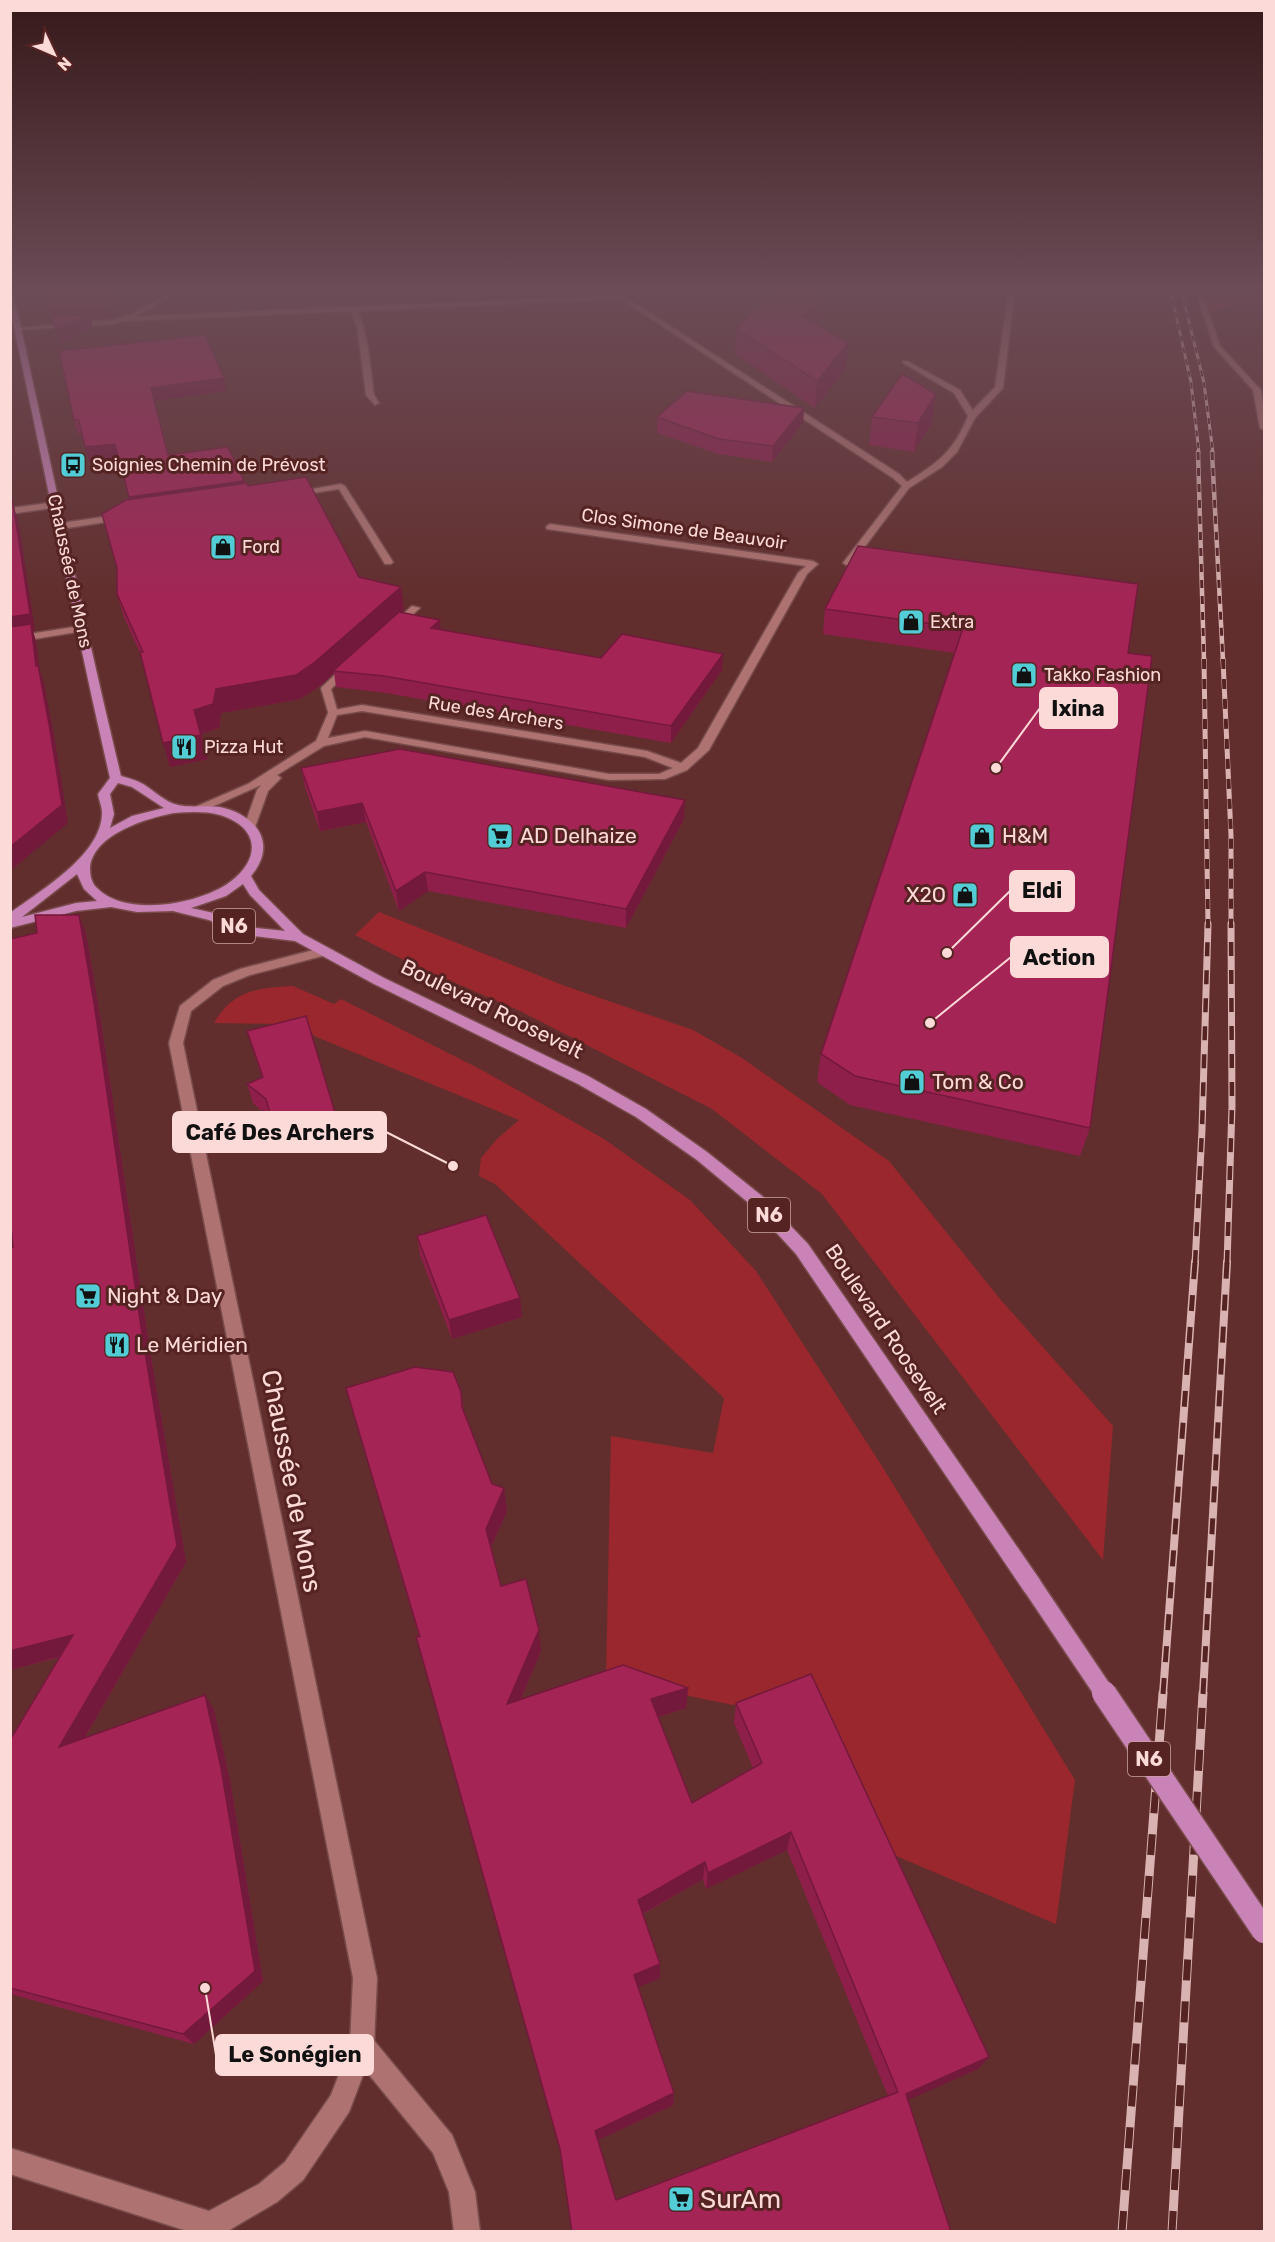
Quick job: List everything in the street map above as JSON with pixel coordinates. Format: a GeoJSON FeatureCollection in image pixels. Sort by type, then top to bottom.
{"type":"FeatureCollection","features":[{"type":"Feature","properties":{"kind":"main road","name":"Chaussée de Mons"},"geometry":{"type":"LineString","coordinates":[[33,394],[80,629],[116,778]]}},
{"type":"Feature","properties":{"kind":"main road"},"geometry":{"type":"LineString","coordinates":[[101,838],[108,814],[104,794],[116,778],[136,784],[174,810]]}},
{"type":"Feature","properties":{"kind":"main road"},"geometry":{"type":"LineString","coordinates":[[199,809],[220,811],[238,818],[257,836],[260,847],[256,862],[232,887],[214,896],[172,908],[131,908],[98,896],[88,886],[84,875],[85,862],[101,838],[122,825],[147,815],[174,810],[199,809]]}},
{"type":"Feature","properties":{"kind":"main road"},"geometry":{"type":"LineString","coordinates":[[10,922],[85,862]]}},
{"type":"Feature","properties":{"kind":"main road","name":"Boulevard Roosevelt"},"geometry":{"type":"LineString","coordinates":[[245,876],[254,892],[298,937],[380,981],[583,1080],[641,1113],[702,1156],[756,1200],[802,1250],[1034,1587],[1264,1931]]}},
{"type":"Feature","properties":{"kind":"main road"},"geometry":{"type":"LineString","coordinates":[[10,922],[113,903]]}},
{"type":"Feature","properties":{"kind":"main road","name":"Boulevard Roosevelt"},"geometry":{"type":"LineString","coordinates":[[172,908],[213,917],[246,931],[298,937]]}},
{"type":"Feature","properties":{"kind":"street"},"geometry":{"type":"LineString","coordinates":[[370,394],[375,403]]}},
{"type":"Feature","properties":{"kind":"street"},"geometry":{"type":"LineString","coordinates":[[770,394],[896,476],[906,486]]}},
{"type":"Feature","properties":{"kind":"street"},"geometry":{"type":"LineString","coordinates":[[958,394],[972,416]]}},
{"type":"Feature","properties":{"kind":"street"},"geometry":{"type":"LineString","coordinates":[[848,563],[906,486],[946,462],[964,439],[972,416],[994,394]]}},
{"type":"Feature","properties":{"kind":"street"},"geometry":{"type":"LineString","coordinates":[[1258,394],[1264,428]]}},
{"type":"Feature","properties":{"kind":"street"},"geometry":{"type":"LineString","coordinates":[[283,494],[341,486],[388,562]]}},
{"type":"Feature","properties":{"kind":"street"},"geometry":{"type":"LineString","coordinates":[[10,511],[56,504]]}},
{"type":"Feature","properties":{"kind":"street"},"geometry":{"type":"LineString","coordinates":[[61,526],[131,516]]}},
{"type":"Feature","properties":{"kind":"street","name":"Clos Simone de Beauvoir"},"geometry":{"type":"LineString","coordinates":[[550,527],[813,564],[804,573],[703,750],[682,768]]}},
{"type":"Feature","properties":{"kind":"street"},"geometry":{"type":"LineString","coordinates":[[383,637],[415,608]]}},
{"type":"Feature","properties":{"kind":"street"},"geometry":{"type":"LineString","coordinates":[[10,640],[80,629]]}},
{"type":"Feature","properties":{"kind":"street"},"geometry":{"type":"LineString","coordinates":[[321,743],[333,713],[326,688],[358,659]]}},
{"type":"Feature","properties":{"kind":"street","name":"Rue des Archers"},"geometry":{"type":"LineString","coordinates":[[333,713],[362,708],[647,754],[682,768]]}},
{"type":"Feature","properties":{"kind":"street"},"geometry":{"type":"LineString","coordinates":[[199,809],[252,786],[321,743],[365,734],[609,777],[661,777],[682,768]]}},
{"type":"Feature","properties":{"kind":"street"},"geometry":{"type":"LineString","coordinates":[[250,827],[263,790],[285,767]]}},
{"type":"Feature","properties":{"kind":"street","name":"Chaussée de Mons"},"geometry":{"type":"LineString","coordinates":[[217,2228],[268,2193],[294,2171],[340,2103],[362,2046],[365,1978],[176,1043],[185,1009],[218,983],[245,972],[325,951]]}},
{"type":"Feature","properties":{"kind":"street"},"geometry":{"type":"LineString","coordinates":[[362,2046],[443,2144],[462,2192],[467,2232]]}},
{"type":"Feature","properties":{"kind":"street"},"geometry":{"type":"LineString","coordinates":[[10,2161],[217,2228]]}},
{"type":"Feature","properties":{"kind":"shaded area"},"geometry":{"type":"Polygon","coordinates":[[[379,912],[565,986],[693,1030],[742,1058],[889,1161],[1000,1299],[1113,1426],[1103,1560],[822,1194],[712,1109],[520,1011],[412,964],[355,935],[379,912]]]}},
{"type":"Feature","properties":{"kind":"shaded area"},"geometry":{"type":"Polygon","coordinates":[[[293,986],[334,1004],[341,999],[480,1069],[604,1139],[690,1200],[756,1271],[880,1463],[1075,1780],[1056,1924],[882,1850],[801,1678],[733,1705],[606,1679],[611,1436],[713,1453],[724,1398],[495,1184],[479,1176],[481,1158],[497,1139],[519,1120],[314,1036],[310,1031],[279,1024],[214,1023],[221,1012],[238,997],[258,990],[293,986]]]}},
{"type":"Feature","properties":{"kind":"building"},"geometry":{"type":"Polygon","coordinates":[[[68,394],[152,394],[168,455],[228,447],[244,481],[129,497],[115,444],[85,447],[79,420],[74,420],[68,394]]]}},
{"type":"Feature","properties":{"kind":"building"},"geometry":{"type":"Polygon","coordinates":[[[684,394],[705,394],[804,408],[773,446],[719,439],[657,417],[684,394]]]}},
{"type":"Feature","properties":{"kind":"building"},"geometry":{"type":"Polygon","coordinates":[[[888,394],[936,394],[918,423],[872,417],[888,394]]]}},
{"type":"Feature","properties":{"kind":"building"},"geometry":{"type":"Polygon","coordinates":[[[306,477],[359,577],[401,587],[315,662],[296,675],[216,689],[213,704],[194,710],[201,735],[163,743],[140,652],[143,652],[117,594],[117,568],[102,514],[126,500],[306,477]]]}},
{"type":"Feature","properties":{"kind":"building"},"geometry":{"type":"Polygon","coordinates":[[[10,500],[12,500],[14,509],[30,614],[10,617],[10,500]]]}},
{"type":"Feature","properties":{"kind":"building"},"geometry":{"type":"Polygon","coordinates":[[[858,546],[1138,584],[1128,653],[1152,656],[1090,1128],[855,1076],[821,1054],[963,628],[825,609],[858,546]]]}},
{"type":"Feature","properties":{"kind":"building"},"geometry":{"type":"Polygon","coordinates":[[[399,612],[440,620],[431,628],[601,658],[622,634],[723,654],[671,726],[384,676],[333,671],[399,612]]]}},
{"type":"Feature","properties":{"kind":"building"},"geometry":{"type":"Polygon","coordinates":[[[31,624],[36,666],[38,665],[62,805],[10,847],[10,627],[31,624]]]}},
{"type":"Feature","properties":{"kind":"building"},"geometry":{"type":"Polygon","coordinates":[[[400,749],[685,800],[626,909],[425,872],[396,891],[362,803],[317,812],[301,768],[400,749]]]}},
{"type":"Feature","properties":{"kind":"building"},"geometry":{"type":"Polygon","coordinates":[[[35,915],[79,915],[142,1334],[177,1546],[59,1747],[205,1695],[221,1768],[255,1971],[183,2034],[10,1988],[10,1740],[73,1635],[10,1651],[10,1248],[13,1247],[10,1217],[10,939],[37,933],[35,915]]]}},
{"type":"Feature","properties":{"kind":"building"},"geometry":{"type":"Polygon","coordinates":[[[306,1016],[336,1116],[275,1132],[266,1099],[247,1084],[263,1077],[247,1031],[306,1016]]]}},
{"type":"Feature","properties":{"kind":"building"},"geometry":{"type":"Polygon","coordinates":[[[486,1215],[520,1298],[449,1320],[417,1236],[486,1215]]]}},
{"type":"Feature","properties":{"kind":"building"},"geometry":{"type":"Polygon","coordinates":[[[415,1367],[453,1372],[461,1392],[462,1407],[492,1484],[504,1488],[486,1529],[501,1586],[526,1579],[539,1630],[507,1704],[623,1665],[688,1688],[651,1699],[692,1803],[762,1763],[736,1703],[811,1674],[989,2057],[906,2094],[951,2232],[572,2232],[560,2149],[416,1636],[420,1637],[346,1388],[415,1367]],[[791,1832],[708,1873],[705,1862],[638,1900],[660,1964],[634,1975],[674,2093],[595,2131],[616,2200],[898,2092],[791,1832]]]}},
{"type":"Feature","properties":{"kind":"railway"},"geometry":{"type":"LineString","coordinates":[[1192,394],[1199,453]]}},
{"type":"Feature","properties":{"kind":"railway"},"geometry":{"type":"LineString","coordinates":[[1205,394],[1213,453]]}},
{"type":"Feature","properties":{"kind":"railway"},"geometry":{"type":"LineString","coordinates":[[1198,452],[1204,661]]}},
{"type":"Feature","properties":{"kind":"railway"},"geometry":{"type":"LineString","coordinates":[[1212,452],[1223,661]]}},
{"type":"Feature","properties":{"kind":"railway"},"geometry":{"type":"LineString","coordinates":[[1204,659],[1208,925]]}},
{"type":"Feature","properties":{"kind":"railway"},"geometry":{"type":"LineString","coordinates":[[1223,659],[1231,835],[1231,924]]}},
{"type":"Feature","properties":{"kind":"railway"},"geometry":{"type":"LineString","coordinates":[[1227,1264],[1232,1106],[1231,924]]}},
{"type":"Feature","properties":{"kind":"railway"},"geometry":{"type":"LineString","coordinates":[[1195,1264],[1202,1130],[1208,925]]}},
{"type":"Feature","properties":{"kind":"railway"},"geometry":{"type":"LineString","coordinates":[[1163,1694],[1195,1262]]}},
{"type":"Feature","properties":{"kind":"railway"},"geometry":{"type":"LineString","coordinates":[[1203,1694],[1227,1262]]}},
{"type":"Feature","properties":{"kind":"railway"},"geometry":{"type":"LineString","coordinates":[[1122,2232],[1163,1693]]}},
{"type":"Feature","properties":{"kind":"railway"},"geometry":{"type":"LineString","coordinates":[[1172,2232],[1203,1693]]}},
{"type":"Feature","properties":{"kind":"place","name":"Soignies Chemin de Prévost"},"geometry":{"type":"Point","coordinates":[73,465]}},
{"type":"Feature","properties":{"kind":"place","name":"Ford"},"geometry":{"type":"Point","coordinates":[223,547]}},
{"type":"Feature","properties":{"kind":"place","name":"Extra"},"geometry":{"type":"Point","coordinates":[911,622]}},
{"type":"Feature","properties":{"kind":"place","name":"Takko Fashion"},"geometry":{"type":"Point","coordinates":[1024,675]}},
{"type":"Feature","properties":{"kind":"place","name":"Pizza Hut"},"geometry":{"type":"Point","coordinates":[184,747]}},
{"type":"Feature","properties":{"kind":"place","name":"Ixina"},"geometry":{"type":"Point","coordinates":[996,768]}},
{"type":"Feature","properties":{"kind":"place","name":"AD Delhaize"},"geometry":{"type":"Point","coordinates":[500,836]}},
{"type":"Feature","properties":{"kind":"place","name":"H&M"},"geometry":{"type":"Point","coordinates":[982,836]}},
{"type":"Feature","properties":{"kind":"place","name":"X2O"},"geometry":{"type":"Point","coordinates":[965,895]}},
{"type":"Feature","properties":{"kind":"place","name":"Eldi"},"geometry":{"type":"Point","coordinates":[947,953]}},
{"type":"Feature","properties":{"kind":"place","name":"Action"},"geometry":{"type":"Point","coordinates":[930,1023]}},
{"type":"Feature","properties":{"kind":"place","name":"Tom & Co"},"geometry":{"type":"Point","coordinates":[912,1082]}},
{"type":"Feature","properties":{"kind":"place","name":"Café Des Archers"},"geometry":{"type":"Point","coordinates":[453,1166]}},
{"type":"Feature","properties":{"kind":"place","name":"Night & Day"},"geometry":{"type":"Point","coordinates":[88,1296]}},
{"type":"Feature","properties":{"kind":"place","name":"Le Méridien"},"geometry":{"type":"Point","coordinates":[117,1345]}},
{"type":"Feature","properties":{"kind":"place","name":"Le Sonégien"},"geometry":{"type":"Point","coordinates":[205,1988]}},
{"type":"Feature","properties":{"kind":"place","name":"SurAm"},"geometry":{"type":"Point","coordinates":[681,2199]}}]}
